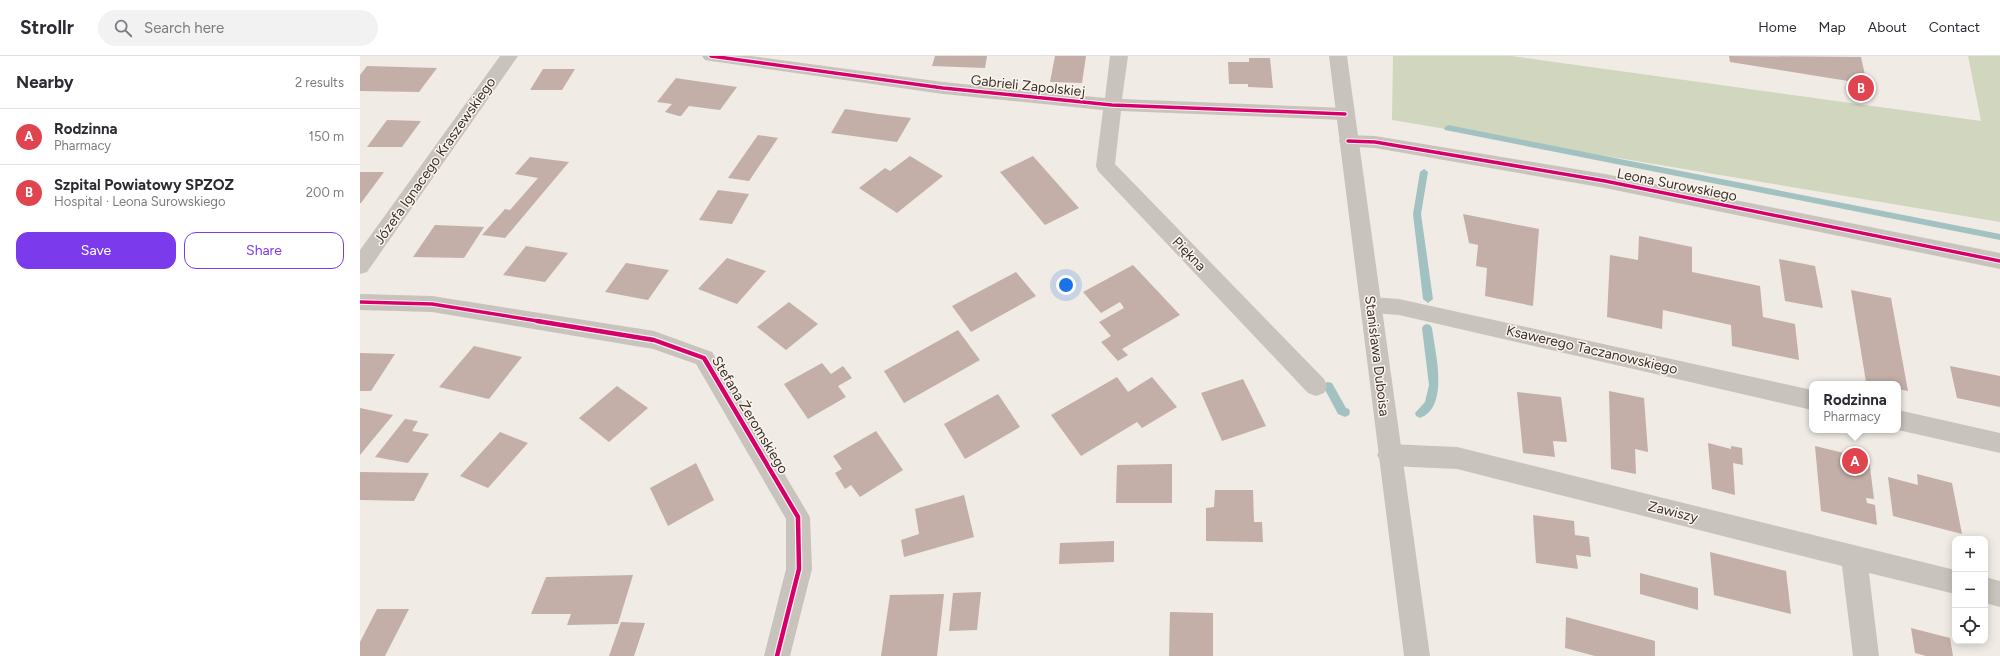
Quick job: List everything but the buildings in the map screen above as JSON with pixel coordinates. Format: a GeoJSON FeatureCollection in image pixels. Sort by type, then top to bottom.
{"type":"FeatureCollection","features":[{"type":"Feature","properties":{"kind":"street","name":"Józefa Ignacego Kraszewskiego"},"geometry":{"type":"LineString","coordinates":[[360,266],[509,56]]}},
{"type":"Feature","properties":{"kind":"street","name":"Gabrieli Zapolskiej"},"geometry":{"type":"LineString","coordinates":[[711,56],[943,88],[1112,105],[1345,114]]}},
{"type":"Feature","properties":{"kind":"street"},"geometry":{"type":"LineString","coordinates":[[824,72],[831,56]]}},
{"type":"Feature","properties":{"kind":"street"},"geometry":{"type":"LineString","coordinates":[[1112,105],[1118,56]]}},
{"type":"Feature","properties":{"kind":"street","name":"Stanisława Duboisa"},"geometry":{"type":"LineString","coordinates":[[1338,56],[1389,455],[1417,656]]}},
{"type":"Feature","properties":{"kind":"street","name":"Piękna"},"geometry":{"type":"LineString","coordinates":[[1112,105],[1105,166],[1316,386]]}},
{"type":"Feature","properties":{"kind":"street","name":"Leona Surowskiego"},"geometry":{"type":"LineString","coordinates":[[1348,141],[1374,142],[1605,182],[2000,261]]}},
{"type":"Feature","properties":{"kind":"street","name":"Stefana Żeromskiego"},"geometry":{"type":"LineString","coordinates":[[360,302],[432,304],[631,336],[654,340],[704,358],[798,517],[799,569],[777,656]]}},
{"type":"Feature","properties":{"kind":"street","name":"Ksawerego Taczanowskiego"},"geometry":{"type":"LineString","coordinates":[[1371,305],[1399,307],[1809,399]]}},
{"type":"Feature","properties":{"kind":"street"},"geometry":{"type":"LineString","coordinates":[[1901,421],[2000,443]]}},
{"type":"Feature","properties":{"kind":"street","name":"Zawiszy"},"geometry":{"type":"LineString","coordinates":[[1389,455],[1457,458],[1952,581]]}},
{"type":"Feature","properties":{"kind":"street"},"geometry":{"type":"LineString","coordinates":[[1854,557],[1866,656]]}},
{"type":"Feature","properties":{"kind":"street"},"geometry":{"type":"LineString","coordinates":[[1988,591],[2000,594]]}},
{"type":"Feature","properties":{"kind":"green space"},"geometry":{"type":"Polygon","coordinates":[[[1393,56],[1511,56],[1981,121],[1968,56],[2000,56],[2000,222],[1392,120],[1393,56]]]}},
{"type":"Feature","properties":{"kind":"waterway"},"geometry":{"type":"LineString","coordinates":[[1448,128],[2000,237]]}},
{"type":"Feature","properties":{"kind":"waterway"},"geometry":{"type":"LineString","coordinates":[[1424,172],[1417,214],[1428,299]]}},
{"type":"Feature","properties":{"kind":"waterway"},"geometry":{"type":"LineString","coordinates":[[1420,413],[1430,404],[1434,385],[1427,328]]}},
{"type":"Feature","properties":{"kind":"waterway"},"geometry":{"type":"LineString","coordinates":[[1328,386],[1342,411],[1345,412]]}},
{"type":"Feature","properties":{"kind":"cycle path"},"geometry":{"type":"LineString","coordinates":[[711,56],[943,88],[1112,105],[1345,114]]}},
{"type":"Feature","properties":{"kind":"cycle path"},"geometry":{"type":"LineString","coordinates":[[1348,141],[1375,142],[1605,181],[2000,261]]}},
{"type":"Feature","properties":{"kind":"cycle path"},"geometry":{"type":"LineString","coordinates":[[360,302],[432,304],[654,340],[704,358],[798,517],[799,569],[777,656]]}},
{"type":"Feature","properties":{"kind":"place","name":"Szpital Powiatowy SPZOZ"},"geometry":{"type":"Point","coordinates":[1861,88]}},
{"type":"Feature","properties":{"kind":"place","name":"Rodzinna"},"geometry":{"type":"Point","coordinates":[1855,461]}}]}
